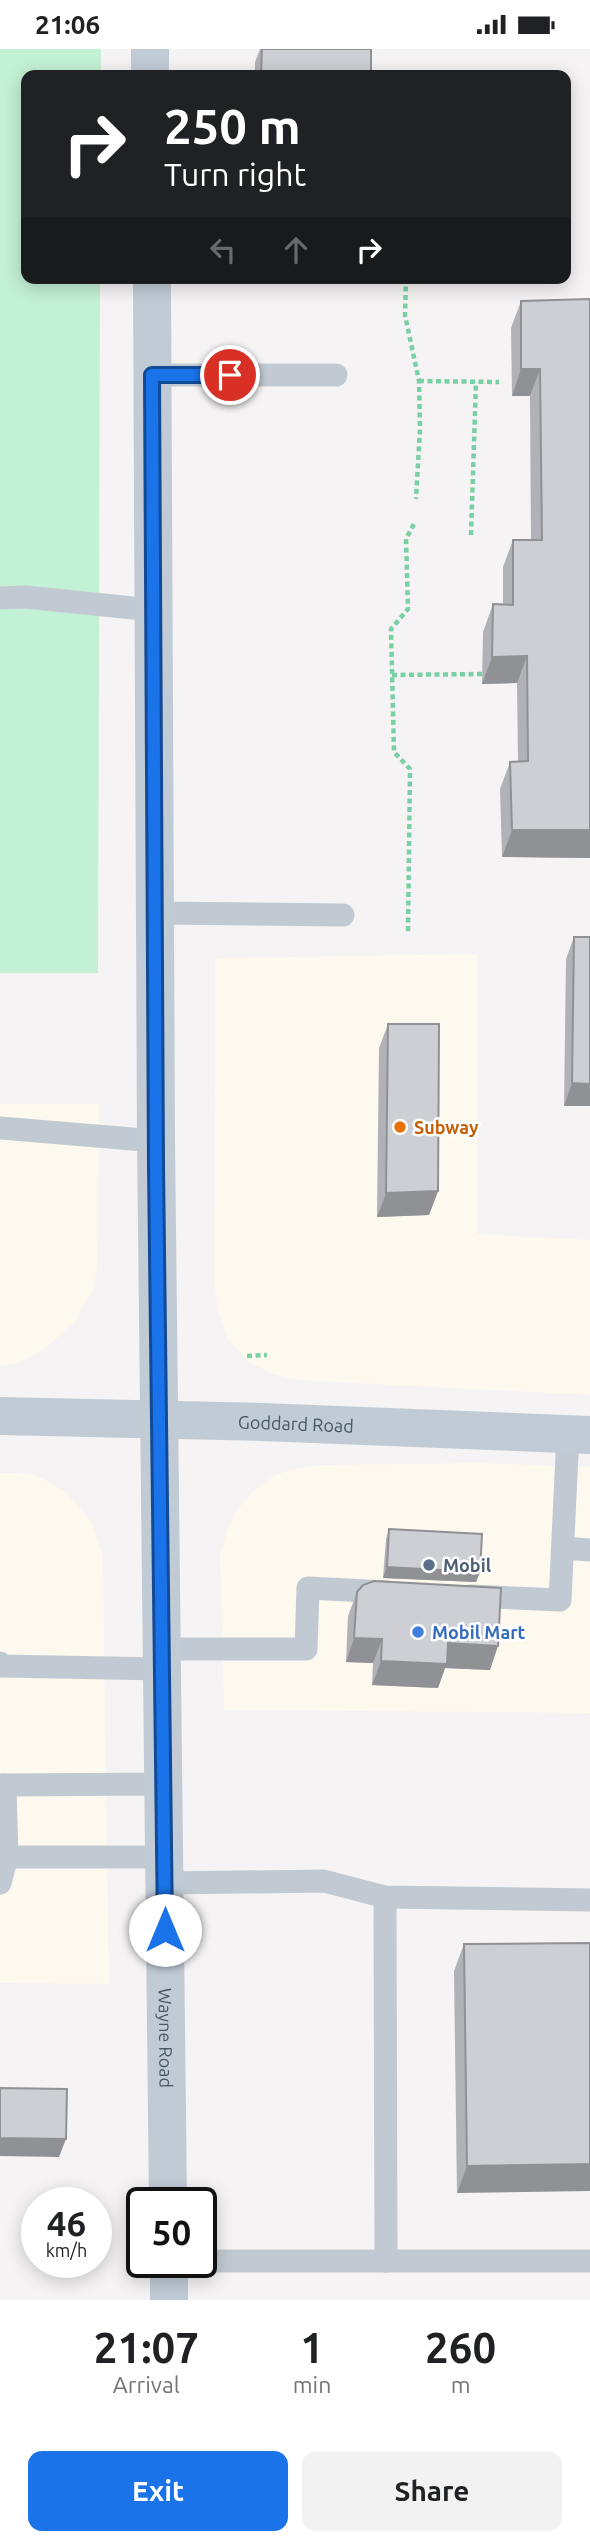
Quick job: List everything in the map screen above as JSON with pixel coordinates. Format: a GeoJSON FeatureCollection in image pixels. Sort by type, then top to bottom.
{"type":"FeatureCollection","features":[{"type":"Feature","properties":{"kind":"main road"},"geometry":{"type":"LineString","coordinates":[[150,49],[150,70]]}},
{"type":"Feature","properties":{"kind":"main road","name":"Wayne Road"},"geometry":{"type":"LineString","coordinates":[[152,284],[156,1141],[168,2187]]}},
{"type":"Feature","properties":{"kind":"main road","name":"Goddard Road"},"geometry":{"type":"LineString","coordinates":[[0,1416],[579,1434]]}},
{"type":"Feature","properties":{"kind":"main road"},"geometry":{"type":"LineString","coordinates":[[169,2278],[169,2300]]}},
{"type":"Feature","properties":{"kind":"lane"},"geometry":{"type":"LineString","coordinates":[[152,375],[336,375]]}},
{"type":"Feature","properties":{"kind":"lane"},"geometry":{"type":"LineString","coordinates":[[0,598],[25,597],[153,610]]}},
{"type":"Feature","properties":{"kind":"lane"},"geometry":{"type":"LineString","coordinates":[[156,913],[343,915]]}},
{"type":"Feature","properties":{"kind":"lane"},"geometry":{"type":"LineString","coordinates":[[0,1128],[156,1141]]}},
{"type":"Feature","properties":{"kind":"lane"},"geometry":{"type":"LineString","coordinates":[[448,1595],[560,1600],[563,1548],[579,1434]]}},
{"type":"Feature","properties":{"kind":"lane"},"geometry":{"type":"LineString","coordinates":[[563,1548],[590,1550]]}},
{"type":"Feature","properties":{"kind":"lane"},"geometry":{"type":"LineString","coordinates":[[0,1664],[162,1659],[306,1649],[308,1588],[406,1593]]}},
{"type":"Feature","properties":{"kind":"lane"},"geometry":{"type":"LineString","coordinates":[[0,1883],[7,1857],[3,1785],[164,1784]]}},
{"type":"Feature","properties":{"kind":"lane"},"geometry":{"type":"LineString","coordinates":[[7,1857],[324,1881],[385,1897],[590,1900]]}},
{"type":"Feature","properties":{"kind":"lane"},"geometry":{"type":"LineString","coordinates":[[385,1897],[386,2262]]}},
{"type":"Feature","properties":{"kind":"lane"},"geometry":{"type":"LineString","coordinates":[[217,2261],[590,2261]]}},
{"type":"Feature","properties":{"kind":"path"},"geometry":{"type":"LineString","coordinates":[[405,284],[405,315],[419,380],[420,429],[416,499]]}},
{"type":"Feature","properties":{"kind":"path"},"geometry":{"type":"LineString","coordinates":[[419,380],[499,382]]}},
{"type":"Feature","properties":{"kind":"path"},"geometry":{"type":"LineString","coordinates":[[471,535],[476,381]]}},
{"type":"Feature","properties":{"kind":"path"},"geometry":{"type":"LineString","coordinates":[[408,930],[410,769],[394,752],[391,629],[408,609],[406,539],[415,522]]}},
{"type":"Feature","properties":{"kind":"path"},"geometry":{"type":"LineString","coordinates":[[392,675],[482,674]]}},
{"type":"Feature","properties":{"kind":"path"},"geometry":{"type":"LineString","coordinates":[[247,1356],[267,1355]]}},
{"type":"Feature","properties":{"kind":"shaded area"},"geometry":{"type":"Polygon","coordinates":[[[477,954],[477,1234],[590,1240],[590,1395],[296,1380],[273,1374],[249,1362],[228,1340],[219,1314],[214,1286],[215,958],[477,954]]]}},
{"type":"Feature","properties":{"kind":"shaded area"},"geometry":{"type":"Polygon","coordinates":[[[0,1104],[99,1104],[98,1263],[93,1290],[74,1322],[46,1348],[18,1363],[0,1366],[0,1104]]]}},
{"type":"Feature","properties":{"kind":"shaded area"},"geometry":{"type":"Polygon","coordinates":[[[480,1463],[590,1467],[590,1713],[224,1710],[220,1555],[230,1522],[257,1488],[271,1477],[289,1470],[321,1465],[480,1463]]]}},
{"type":"Feature","properties":{"kind":"shaded area"},"geometry":{"type":"Polygon","coordinates":[[[0,1473],[23,1473],[42,1478],[66,1492],[91,1521],[103,1556],[109,1984],[0,1983],[0,1473]]]}},
{"type":"Feature","properties":{"kind":"green space"},"geometry":{"type":"Polygon","coordinates":[[[0,49],[101,49],[101,70],[21,70],[21,284],[100,284],[98,973],[0,973],[0,49]]]}},
{"type":"Feature","properties":{"kind":"building"},"geometry":{"type":"Polygon","coordinates":[[[262,49],[371,49],[371,70],[261,70],[262,49]]]}},
{"type":"Feature","properties":{"kind":"building"},"geometry":{"type":"Polygon","coordinates":[[[590,299],[590,830],[512,830],[510,762],[528,761],[527,656],[492,657],[493,604],[513,605],[513,540],[542,540],[540,369],[521,369],[521,301],[590,299]]]}},
{"type":"Feature","properties":{"kind":"building"},"geometry":{"type":"Polygon","coordinates":[[[574,937],[590,937],[590,1084],[572,1083],[574,937]]]}},
{"type":"Feature","properties":{"kind":"building"},"geometry":{"type":"Polygon","coordinates":[[[388,1024],[439,1024],[438,1191],[386,1193],[388,1024]]]}},
{"type":"Feature","properties":{"kind":"building"},"geometry":{"type":"Polygon","coordinates":[[[389,1529],[482,1534],[480,1572],[387,1567],[389,1529]]]}},
{"type":"Feature","properties":{"kind":"building"},"geometry":{"type":"Polygon","coordinates":[[[374,1581],[501,1588],[498,1646],[448,1643],[447,1664],[381,1661],[382,1639],[354,1638],[357,1592],[363,1585],[374,1581]]]}},
{"type":"Feature","properties":{"kind":"building"},"geometry":{"type":"Polygon","coordinates":[[[590,1943],[590,2164],[467,2166],[464,1944],[590,1943]]]}},
{"type":"Feature","properties":{"kind":"building"},"geometry":{"type":"Polygon","coordinates":[[[0,2088],[67,2089],[66,2139],[0,2138],[0,2088]]]}},
{"type":"Feature","properties":{"kind":"place","name":"Subway"},"geometry":{"type":"Point","coordinates":[400,1127]}},
{"type":"Feature","properties":{"kind":"place","name":"Mobil"},"geometry":{"type":"Point","coordinates":[429,1565]}},
{"type":"Feature","properties":{"kind":"place","name":"Mobil Mart"},"geometry":{"type":"Point","coordinates":[418,1632]}},
{"type":"Feature","properties":{"kind":"route"},"geometry":{"type":"LineString","coordinates":[[165,1930],[156,1166],[152,375],[230,375]]}}]}
